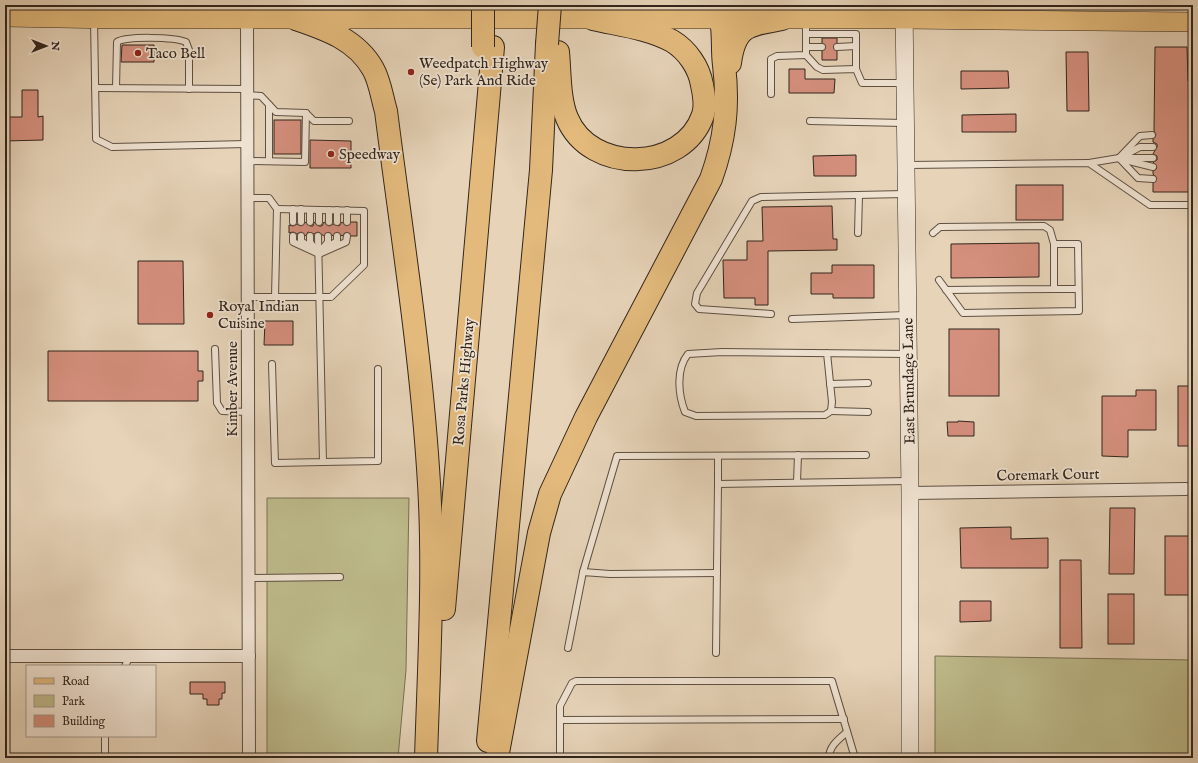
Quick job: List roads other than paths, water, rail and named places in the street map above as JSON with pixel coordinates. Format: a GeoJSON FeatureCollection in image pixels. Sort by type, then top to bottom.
{"type":"FeatureCollection","features":[{"type":"Feature","properties":{"kind":"highway"},"geometry":{"type":"LineString","coordinates":[[326,5],[335,14],[344,19]]}},
{"type":"Feature","properties":{"kind":"highway"},"geometry":{"type":"LineString","coordinates":[[483,5],[488,47]]}},
{"type":"Feature","properties":{"kind":"highway","name":"Rosa Parks Highway"},"geometry":{"type":"LineString","coordinates":[[430,758],[483,172],[488,47],[496,5]]}},
{"type":"Feature","properties":{"kind":"highway"},"geometry":{"type":"LineString","coordinates":[[550,5],[552,44],[564,107],[567,119],[582,140],[606,155],[633,160],[661,155],[675,148],[686,139],[696,127],[703,115],[704,105],[701,79],[692,60],[679,46],[661,36],[636,28],[593,19]]}},
{"type":"Feature","properties":{"kind":"highway"},"geometry":{"type":"LineString","coordinates":[[486,758],[541,170],[554,5]]}},
{"type":"Feature","properties":{"kind":"highway"},"geometry":{"type":"LineString","coordinates":[[715,12],[727,76]]}},
{"type":"Feature","properties":{"kind":"highway"},"geometry":{"type":"LineString","coordinates":[[296,19],[336,34],[359,50],[374,70],[386,111],[422,400],[428,469],[431,594],[426,758]]}},
{"type":"Feature","properties":{"kind":"highway"},"geometry":{"type":"LineString","coordinates":[[497,758],[539,533],[550,494],[586,417],[711,179],[720,153],[725,125],[727,76],[736,40],[741,32],[748,26],[782,19]]}},
{"type":"Feature","properties":{"kind":"main road"},"geometry":{"type":"LineString","coordinates":[[5,17],[593,19],[715,12],[782,19],[806,27],[856,27],[904,12],[1193,22]]}},
{"type":"Feature","properties":{"kind":"main road","name":"East Brundage Lane"},"geometry":{"type":"LineString","coordinates":[[904,12],[910,487],[910,758]]}},
{"type":"Feature","properties":{"kind":"street","name":"Kimber Avenue"},"geometry":{"type":"LineString","coordinates":[[247,19],[249,758]]}},
{"type":"Feature","properties":{"kind":"street","name":"Coremark Court"},"geometry":{"type":"LineString","coordinates":[[910,487],[1186,489]]}},
{"type":"Feature","properties":{"kind":"street"},"geometry":{"type":"LineString","coordinates":[[5,656],[127,661],[249,656]]}},
{"type":"Feature","properties":{"kind":"lane"},"geometry":{"type":"LineString","coordinates":[[94,18],[96,139],[112,147],[247,144]]}},
{"type":"Feature","properties":{"kind":"lane"},"geometry":{"type":"LineString","coordinates":[[806,27],[806,55],[817,67],[823,70],[856,69]]}},
{"type":"Feature","properties":{"kind":"lane"},"geometry":{"type":"LineString","coordinates":[[856,27],[856,69],[862,83],[905,83]]}},
{"type":"Feature","properties":{"kind":"lane"},"geometry":{"type":"LineString","coordinates":[[116,88],[117,42],[125,39],[176,39],[186,42],[188,50],[189,89]]}},
{"type":"Feature","properties":{"kind":"lane"},"geometry":{"type":"LineString","coordinates":[[837,47],[856,46]]}},
{"type":"Feature","properties":{"kind":"lane"},"geometry":{"type":"LineString","coordinates":[[806,47],[822,47]]}},
{"type":"Feature","properties":{"kind":"lane"},"geometry":{"type":"LineString","coordinates":[[771,94],[771,59],[776,56],[806,55]]}},
{"type":"Feature","properties":{"kind":"lane"},"geometry":{"type":"LineString","coordinates":[[95,88],[189,89],[247,92],[261,96],[276,112],[302,112],[314,121],[349,122]]}},
{"type":"Feature","properties":{"kind":"lane"},"geometry":{"type":"LineString","coordinates":[[269,106],[269,161]]}},
{"type":"Feature","properties":{"kind":"lane"},"geometry":{"type":"LineString","coordinates":[[276,112],[276,120]]}},
{"type":"Feature","properties":{"kind":"lane"},"geometry":{"type":"LineString","coordinates":[[288,112],[288,120]]}},
{"type":"Feature","properties":{"kind":"lane"},"geometry":{"type":"LineString","coordinates":[[247,161],[305,162],[302,112]]}},
{"type":"Feature","properties":{"kind":"lane"},"geometry":{"type":"LineString","coordinates":[[299,120],[302,112]]}},
{"type":"Feature","properties":{"kind":"lane"},"geometry":{"type":"LineString","coordinates":[[810,122],[906,123]]}},
{"type":"Feature","properties":{"kind":"lane"},"geometry":{"type":"LineString","coordinates":[[1119,158],[1140,136],[1152,135]]}},
{"type":"Feature","properties":{"kind":"lane"},"geometry":{"type":"LineString","coordinates":[[1119,158],[1140,147],[1153,147]]}},
{"type":"Feature","properties":{"kind":"lane"},"geometry":{"type":"LineString","coordinates":[[276,154],[276,161]]}},
{"type":"Feature","properties":{"kind":"lane"},"geometry":{"type":"LineString","coordinates":[[287,154],[287,161]]}},
{"type":"Feature","properties":{"kind":"lane"},"geometry":{"type":"LineString","coordinates":[[299,154],[299,162]]}},
{"type":"Feature","properties":{"kind":"lane"},"geometry":{"type":"LineString","coordinates":[[906,165],[1089,163],[1119,158],[1153,158]]}},
{"type":"Feature","properties":{"kind":"lane"},"geometry":{"type":"LineString","coordinates":[[1119,158],[1139,165],[1153,167]]}},
{"type":"Feature","properties":{"kind":"lane"},"geometry":{"type":"LineString","coordinates":[[1119,158],[1138,178],[1153,178]]}},
{"type":"Feature","properties":{"kind":"lane"},"geometry":{"type":"LineString","coordinates":[[1089,163],[1150,205],[1193,206]]}},
{"type":"Feature","properties":{"kind":"lane"},"geometry":{"type":"LineString","coordinates":[[771,314],[699,309],[695,304],[697,293],[752,201],[761,197],[906,194]]}},
{"type":"Feature","properties":{"kind":"lane"},"geometry":{"type":"LineString","coordinates":[[858,233],[859,195]]}},
{"type":"Feature","properties":{"kind":"lane"},"geometry":{"type":"LineString","coordinates":[[248,198],[269,198],[277,209],[275,297]]}},
{"type":"Feature","properties":{"kind":"lane"},"geometry":{"type":"LineString","coordinates":[[248,297],[331,297],[364,265],[364,210],[277,209]]}},
{"type":"Feature","properties":{"kind":"lane"},"geometry":{"type":"LineString","coordinates":[[293,209],[293,222]]}},
{"type":"Feature","properties":{"kind":"lane"},"geometry":{"type":"LineString","coordinates":[[301,209],[301,222]]}},
{"type":"Feature","properties":{"kind":"lane"},"geometry":{"type":"LineString","coordinates":[[310,210],[310,222]]}},
{"type":"Feature","properties":{"kind":"lane"},"geometry":{"type":"LineString","coordinates":[[319,210],[319,222]]}},
{"type":"Feature","properties":{"kind":"lane"},"geometry":{"type":"LineString","coordinates":[[329,210],[329,222]]}},
{"type":"Feature","properties":{"kind":"lane"},"geometry":{"type":"LineString","coordinates":[[336,222],[337,210]]}},
{"type":"Feature","properties":{"kind":"lane"},"geometry":{"type":"LineString","coordinates":[[347,210],[347,222]]}},
{"type":"Feature","properties":{"kind":"lane"},"geometry":{"type":"LineString","coordinates":[[933,233],[940,227],[1044,226],[1050,230],[1054,244],[1054,288]]}},
{"type":"Feature","properties":{"kind":"lane"},"geometry":{"type":"LineString","coordinates":[[293,236],[293,242],[319,254],[346,242],[347,236]]}},
{"type":"Feature","properties":{"kind":"lane"},"geometry":{"type":"LineString","coordinates":[[301,236],[301,241],[319,254]]}},
{"type":"Feature","properties":{"kind":"lane"},"geometry":{"type":"LineString","coordinates":[[310,236],[310,242],[319,254]]}},
{"type":"Feature","properties":{"kind":"lane"},"geometry":{"type":"LineString","coordinates":[[318,236],[323,462]]}},
{"type":"Feature","properties":{"kind":"lane"},"geometry":{"type":"LineString","coordinates":[[319,254],[328,242],[328,236]]}},
{"type":"Feature","properties":{"kind":"lane"},"geometry":{"type":"LineString","coordinates":[[319,254],[336,241],[336,236]]}},
{"type":"Feature","properties":{"kind":"lane"},"geometry":{"type":"LineString","coordinates":[[939,280],[963,313],[1079,311],[1078,244],[1054,244]]}},
{"type":"Feature","properties":{"kind":"lane"},"geometry":{"type":"LineString","coordinates":[[946,290],[1078,289]]}},
{"type":"Feature","properties":{"kind":"lane"},"geometry":{"type":"LineString","coordinates":[[792,319],[908,315]]}},
{"type":"Feature","properties":{"kind":"lane"},"geometry":{"type":"LineString","coordinates":[[215,349],[217,403],[222,411],[248,412]]}},
{"type":"Feature","properties":{"kind":"lane"},"geometry":{"type":"LineString","coordinates":[[868,412],[831,411],[825,415],[696,416],[685,412],[679,398],[681,362],[688,354],[722,352],[908,354]]}},
{"type":"Feature","properties":{"kind":"lane"},"geometry":{"type":"LineString","coordinates":[[827,353],[831,411]]}},
{"type":"Feature","properties":{"kind":"lane"},"geometry":{"type":"LineString","coordinates":[[272,364],[275,463],[378,461],[378,369]]}},
{"type":"Feature","properties":{"kind":"lane"},"geometry":{"type":"LineString","coordinates":[[830,384],[868,383]]}},
{"type":"Feature","properties":{"kind":"lane"},"geometry":{"type":"LineString","coordinates":[[568,648],[583,572],[617,456],[866,454]]}},
{"type":"Feature","properties":{"kind":"lane"},"geometry":{"type":"LineString","coordinates":[[797,482],[798,455]]}},
{"type":"Feature","properties":{"kind":"lane"},"geometry":{"type":"LineString","coordinates":[[716,652],[718,456]]}},
{"type":"Feature","properties":{"kind":"lane"},"geometry":{"type":"LineString","coordinates":[[718,484],[797,482],[910,487]]}},
{"type":"Feature","properties":{"kind":"lane"},"geometry":{"type":"LineString","coordinates":[[583,572],[610,574],[717,573]]}},
{"type":"Feature","properties":{"kind":"lane"},"geometry":{"type":"LineString","coordinates":[[249,578],[340,577]]}},
{"type":"Feature","properties":{"kind":"lane"},"geometry":{"type":"LineString","coordinates":[[560,758],[560,706],[572,683],[576,681],[832,681],[855,758],[910,758]]}},
{"type":"Feature","properties":{"kind":"lane"},"geometry":{"type":"LineString","coordinates":[[560,720],[844,719]]}},
{"type":"Feature","properties":{"kind":"lane"},"geometry":{"type":"LineString","coordinates":[[789,758],[829,758],[829,754],[836,740],[847,732]]}},
{"type":"Feature","properties":{"kind":"lane"},"geometry":{"type":"LineString","coordinates":[[105,737],[105,758]]}},
{"type":"Feature","properties":{"kind":"place","name":"Taco Bell"},"geometry":{"type":"Point","coordinates":[138,53]}},
{"type":"Feature","properties":{"kind":"place","name":"Weedpatch Highway (Se) Park And Ride"},"geometry":{"type":"Point","coordinates":[411,72]}},
{"type":"Feature","properties":{"kind":"place","name":"Speedway"},"geometry":{"type":"Point","coordinates":[331,154]}},
{"type":"Feature","properties":{"kind":"place","name":"Royal Indian Cuisine"},"geometry":{"type":"Point","coordinates":[210,315]}}]}
